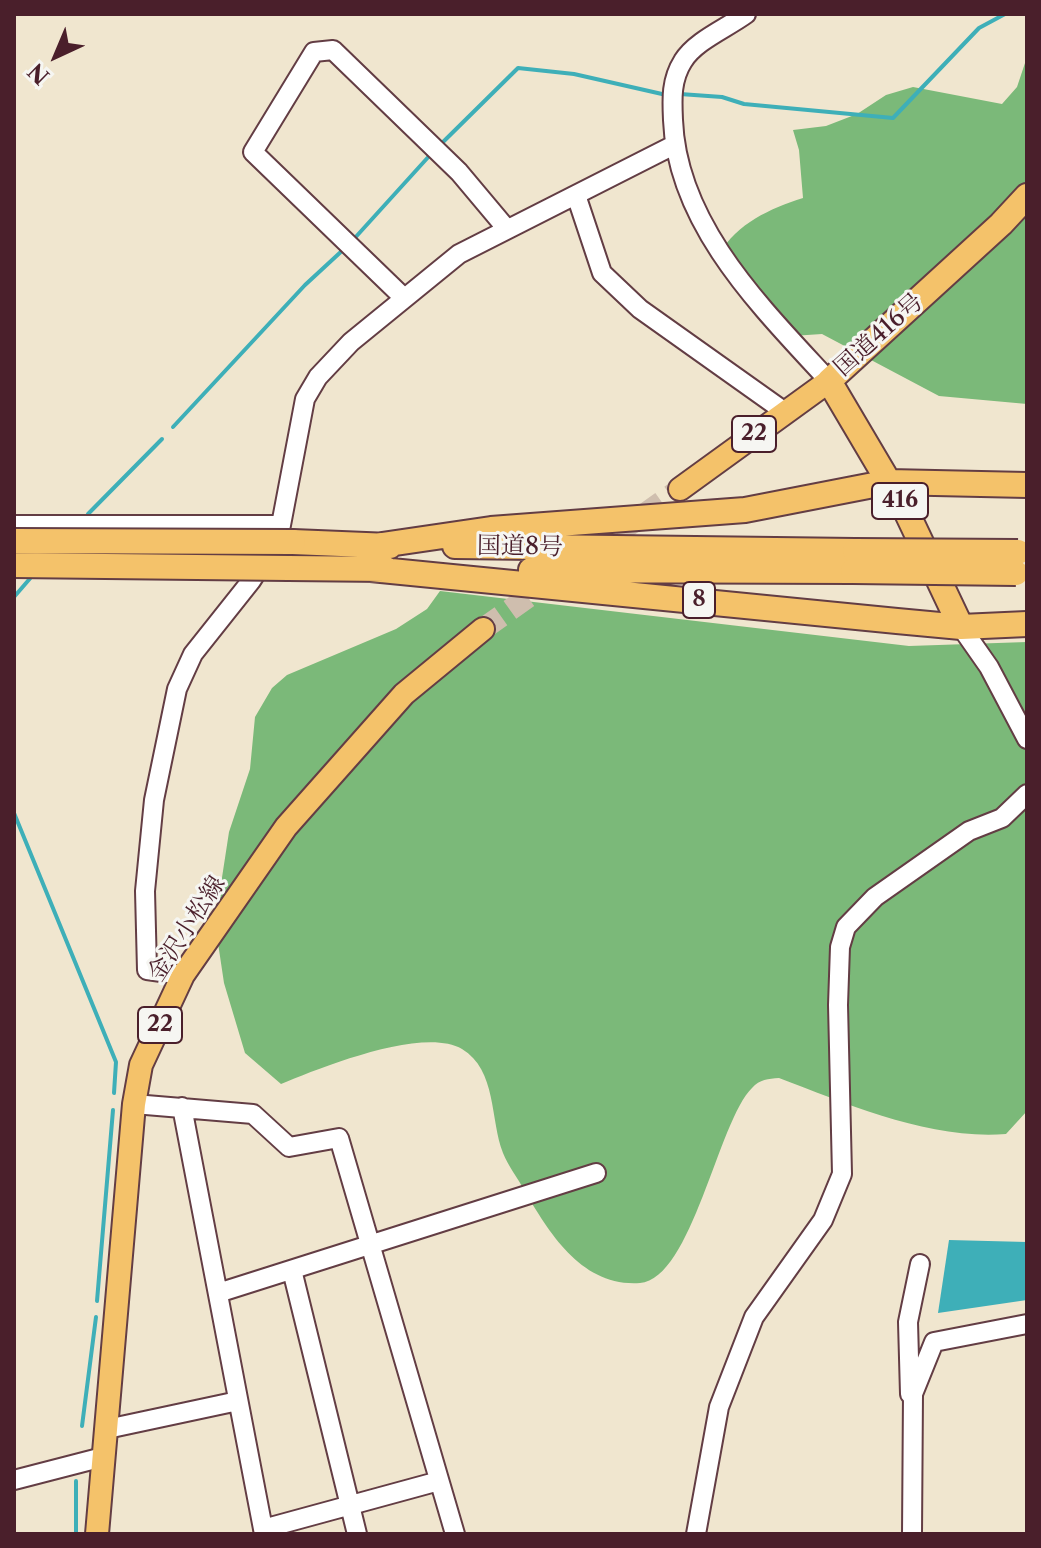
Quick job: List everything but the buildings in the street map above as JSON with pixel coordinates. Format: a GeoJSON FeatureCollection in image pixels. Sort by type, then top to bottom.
{"type":"FeatureCollection","features":[{"type":"Feature","properties":{"kind":"highway","name":"国道416号"},"geometry":{"type":"LineString","coordinates":[[961,627],[889,482],[829,381],[1001,224],[1027,196]]}},
{"type":"Feature","properties":{"kind":"highway","name":"8"},"geometry":{"type":"LineString","coordinates":[[373,557],[491,529],[745,510],[889,482],[1027,485]]}},
{"type":"Feature","properties":{"kind":"highway","name":"国道8号"},"geometry":{"type":"LineString","coordinates":[[14,541],[287,534],[373,557]]}},
{"type":"Feature","properties":{"kind":"highway","name":"国道8号"},"geometry":{"type":"LineString","coordinates":[[14,565],[288,568],[373,557],[1022,563]]}},
{"type":"Feature","properties":{"kind":"highway","name":"8"},"geometry":{"type":"LineString","coordinates":[[373,557],[961,627],[1027,624]]}},
{"type":"Feature","properties":{"kind":"main road","name":"22"},"geometry":{"type":"LineString","coordinates":[[680,489],[829,381]]}},
{"type":"Feature","properties":{"kind":"main road","name":"金沢小松線"},"geometry":{"type":"LineString","coordinates":[[97,1534],[134,1104],[141,1065],[183,975],[286,827],[404,694],[483,629]]}},
{"type":"Feature","properties":{"kind":"street"},"geometry":{"type":"LineString","coordinates":[[746,14],[684,58],[672,89],[674,145],[710,239],[748,292],[829,381]]}},
{"type":"Feature","properties":{"kind":"street"},"geometry":{"type":"LineString","coordinates":[[403,297],[253,152],[314,52],[333,50],[459,172],[506,228]]}},
{"type":"Feature","properties":{"kind":"street"},"geometry":{"type":"LineString","coordinates":[[183,975],[147,970],[145,891],[154,800],[168,723],[177,689],[193,654],[287,534],[305,399],[333,359],[403,297],[459,254],[674,145]]}},
{"type":"Feature","properties":{"kind":"street"},"geometry":{"type":"LineString","coordinates":[[576,195],[602,273],[640,309],[785,412]]}},
{"type":"Feature","properties":{"kind":"street"},"geometry":{"type":"LineString","coordinates":[[14,525],[287,534]]}},
{"type":"Feature","properties":{"kind":"street"},"geometry":{"type":"LineString","coordinates":[[961,627],[989,667],[1027,739]]}},
{"type":"Feature","properties":{"kind":"street"},"geometry":{"type":"LineString","coordinates":[[696,1534],[719,1407],[754,1317],[823,1220],[842,1174],[838,1005],[840,947],[846,927],[875,897],[969,831],[1002,818],[1027,794]]}},
{"type":"Feature","properties":{"kind":"street"},"geometry":{"type":"LineString","coordinates":[[134,1104],[253,1114],[289,1147],[339,1138],[455,1534]]}},
{"type":"Feature","properties":{"kind":"street"},"geometry":{"type":"LineString","coordinates":[[182,1107],[263,1532],[439,1481]]}},
{"type":"Feature","properties":{"kind":"street"},"geometry":{"type":"LineString","coordinates":[[218,1293],[596,1173]]}},
{"type":"Feature","properties":{"kind":"street"},"geometry":{"type":"LineString","coordinates":[[912,1534],[908,1322],[920,1264]]}},
{"type":"Feature","properties":{"kind":"street"},"geometry":{"type":"LineString","coordinates":[[292,1270],[357,1534]]}},
{"type":"Feature","properties":{"kind":"street"},"geometry":{"type":"LineString","coordinates":[[912,1413],[913,1394],[934,1342],[1027,1324]]}},
{"type":"Feature","properties":{"kind":"street"},"geometry":{"type":"LineString","coordinates":[[107,1429],[238,1401]]}},
{"type":"Feature","properties":{"kind":"street"},"geometry":{"type":"LineString","coordinates":[[14,1480],[103,1457]]}},
{"type":"Feature","properties":{"kind":"green space"},"geometry":{"type":"Polygon","coordinates":[[[1027,57],[1027,404],[939,396],[822,334],[792,336],[719,254],[735,234],[755,218],[803,198],[799,150],[793,130],[826,126],[857,114],[886,95],[913,87],[1002,104],[1017,87],[1027,57]]]}},
{"type":"Feature","properties":{"kind":"green space"},"geometry":{"type":"Polygon","coordinates":[[[440,591],[909,646],[1027,642],[1027,1111],[1006,1134],[948,1132],[919,1126],[862,1109],[779,1078],[761,1081],[740,1106],[727,1132],[703,1196],[675,1255],[658,1275],[640,1283],[619,1282],[585,1267],[545,1224],[503,1153],[491,1096],[481,1069],[462,1049],[445,1043],[398,1046],[345,1060],[281,1084],[245,1053],[224,983],[215,923],[229,832],[250,769],[255,717],[272,688],[287,675],[396,629],[427,609],[440,591]]]}},
{"type":"Feature","properties":{"kind":"water"},"geometry":{"type":"Polygon","coordinates":[[[949,1240],[1027,1242],[1027,1300],[938,1313],[949,1240]]]}},
{"type":"Feature","properties":{"kind":"waterway"},"geometry":{"type":"LineString","coordinates":[[680,94],[722,97],[744,104],[893,118],[979,28],[1005,14]]}},
{"type":"Feature","properties":{"kind":"waterway"},"geometry":{"type":"LineString","coordinates":[[442,143],[518,68],[574,74],[662,94]]}},
{"type":"Feature","properties":{"kind":"waterway"},"geometry":{"type":"LineString","coordinates":[[353,240],[431,154]]}},
{"type":"Feature","properties":{"kind":"waterway"},"geometry":{"type":"LineString","coordinates":[[173,427],[305,285],[344,249]]}},
{"type":"Feature","properties":{"kind":"waterway"},"geometry":{"type":"LineString","coordinates":[[88,514],[162,439]]}},
{"type":"Feature","properties":{"kind":"waterway"},"geometry":{"type":"LineString","coordinates":[[14,597],[33,575]]}},
{"type":"Feature","properties":{"kind":"waterway"},"geometry":{"type":"LineString","coordinates":[[14,813],[116,1062],[114,1093]]}},
{"type":"Feature","properties":{"kind":"waterway"},"geometry":{"type":"LineString","coordinates":[[97,1301],[113,1110]]}},
{"type":"Feature","properties":{"kind":"waterway"},"geometry":{"type":"LineString","coordinates":[[82,1426],[96,1317]]}},
{"type":"Feature","properties":{"kind":"waterway"},"geometry":{"type":"LineString","coordinates":[[76,1481],[76,1534]]}},
{"type":"Feature","properties":{"kind":"tunnel"},"geometry":{"type":"LineString","coordinates":[[590,553],[680,489]]}},
{"type":"Feature","properties":{"kind":"tunnel"},"geometry":{"type":"LineString","coordinates":[[483,629],[552,580]]}}]}
